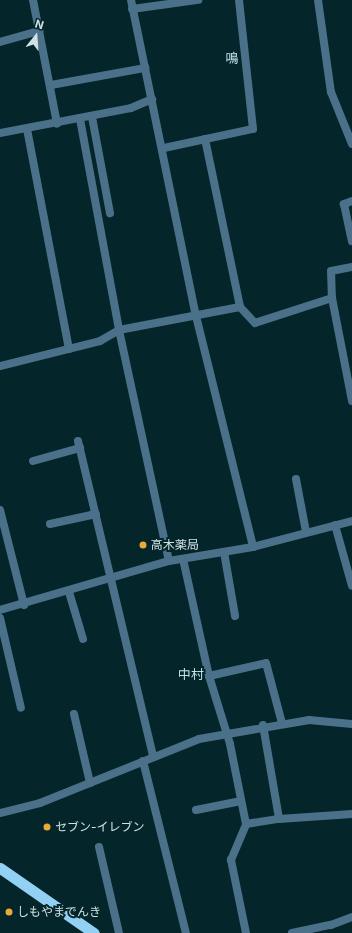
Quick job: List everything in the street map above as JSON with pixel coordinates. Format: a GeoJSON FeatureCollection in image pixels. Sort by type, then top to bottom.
{"type":"FeatureCollection","features":[{"type":"Feature","properties":{"kind":"highway"},"geometry":{"type":"LineString","coordinates":[[0,868],[94,933]]}},
{"type":"Feature","properties":{"kind":"street"},"geometry":{"type":"LineString","coordinates":[[33,0],[58,124]]}},
{"type":"Feature","properties":{"kind":"street"},"geometry":{"type":"LineString","coordinates":[[131,0],[132,10],[164,148],[196,316],[252,546]]}},
{"type":"Feature","properties":{"kind":"street"},"geometry":{"type":"LineString","coordinates":[[132,10],[172,2],[198,0]]}},
{"type":"Feature","properties":{"kind":"street"},"geometry":{"type":"LineString","coordinates":[[164,148],[253,129],[239,0]]}},
{"type":"Feature","properties":{"kind":"street"},"geometry":{"type":"LineString","coordinates":[[318,0],[332,97],[352,144]]}},
{"type":"Feature","properties":{"kind":"street"},"geometry":{"type":"LineString","coordinates":[[0,42],[39,31]]}},
{"type":"Feature","properties":{"kind":"street"},"geometry":{"type":"LineString","coordinates":[[51,85],[145,68]]}},
{"type":"Feature","properties":{"kind":"street"},"geometry":{"type":"LineString","coordinates":[[0,134],[92,117],[131,108],[152,99]]}},
{"type":"Feature","properties":{"kind":"street"},"geometry":{"type":"LineString","coordinates":[[92,117],[110,213]]}},
{"type":"Feature","properties":{"kind":"street"},"geometry":{"type":"LineString","coordinates":[[80,119],[119,330],[168,561]]}},
{"type":"Feature","properties":{"kind":"street"},"geometry":{"type":"LineString","coordinates":[[27,129],[69,348]]}},
{"type":"Feature","properties":{"kind":"street"},"geometry":{"type":"LineString","coordinates":[[205,139],[240,307],[255,323],[332,298]]}},
{"type":"Feature","properties":{"kind":"street"},"geometry":{"type":"LineString","coordinates":[[352,201],[344,204],[352,241]]}},
{"type":"Feature","properties":{"kind":"street"},"geometry":{"type":"LineString","coordinates":[[352,267],[331,271],[332,298],[350,374],[352,401]]}},
{"type":"Feature","properties":{"kind":"street"},"geometry":{"type":"LineString","coordinates":[[0,366],[100,341],[119,330],[240,307]]}},
{"type":"Feature","properties":{"kind":"street"},"geometry":{"type":"LineString","coordinates":[[33,461],[79,445],[153,757]]}},
{"type":"Feature","properties":{"kind":"street"},"geometry":{"type":"LineString","coordinates":[[296,479],[306,532]]}},
{"type":"Feature","properties":{"kind":"street"},"geometry":{"type":"LineString","coordinates":[[0,510],[24,605]]}},
{"type":"Feature","properties":{"kind":"street"},"geometry":{"type":"LineString","coordinates":[[50,524],[96,514]]}},
{"type":"Feature","properties":{"kind":"street"},"geometry":{"type":"LineString","coordinates":[[0,610],[24,605],[69,592],[111,577],[168,561],[252,546],[352,521]]}},
{"type":"Feature","properties":{"kind":"street"},"geometry":{"type":"LineString","coordinates":[[335,525],[352,586]]}},
{"type":"Feature","properties":{"kind":"street"},"geometry":{"type":"LineString","coordinates":[[224,552],[235,616]]}},
{"type":"Feature","properties":{"kind":"street"},"geometry":{"type":"LineString","coordinates":[[183,559],[209,676],[226,733],[246,824],[231,860],[246,933]]}},
{"type":"Feature","properties":{"kind":"street"},"geometry":{"type":"LineString","coordinates":[[69,592],[83,639]]}},
{"type":"Feature","properties":{"kind":"street"},"geometry":{"type":"LineString","coordinates":[[0,618],[21,708]]}},
{"type":"Feature","properties":{"kind":"street"},"geometry":{"type":"LineString","coordinates":[[209,676],[266,663],[282,723]]}},
{"type":"Feature","properties":{"kind":"street"},"geometry":{"type":"LineString","coordinates":[[74,714],[90,783]]}},
{"type":"Feature","properties":{"kind":"street"},"geometry":{"type":"LineString","coordinates":[[0,812],[40,803],[153,757],[226,733],[263,725],[309,720],[352,724]]}},
{"type":"Feature","properties":{"kind":"street"},"geometry":{"type":"LineString","coordinates":[[263,725],[279,819]]}},
{"type":"Feature","properties":{"kind":"street"},"geometry":{"type":"LineString","coordinates":[[143,761],[186,933]]}},
{"type":"Feature","properties":{"kind":"street"},"geometry":{"type":"LineString","coordinates":[[196,810],[241,801]]}},
{"type":"Feature","properties":{"kind":"street"},"geometry":{"type":"LineString","coordinates":[[246,824],[279,819],[352,814]]}},
{"type":"Feature","properties":{"kind":"street"},"geometry":{"type":"LineString","coordinates":[[99,847],[119,933]]}},
{"type":"Feature","properties":{"kind":"street"},"geometry":{"type":"LineString","coordinates":[[292,933],[331,926],[352,917]]}},
{"type":"Feature","properties":{"kind":"place","name":"高木薬局"},"geometry":{"type":"Point","coordinates":[143,545]}},
{"type":"Feature","properties":{"kind":"place","name":"セブン-イレブン"},"geometry":{"type":"Point","coordinates":[47,827]}},
{"type":"Feature","properties":{"kind":"place","name":"しもやまでんき"},"geometry":{"type":"Point","coordinates":[9,912]}},
{"type":"Feature","properties":{"kind":"district","name":"鳴"},"geometry":{"type":"Point","coordinates":[232,58]}},
{"type":"Feature","properties":{"kind":"district","name":"中村"},"geometry":{"type":"Point","coordinates":[191,674]}}]}
